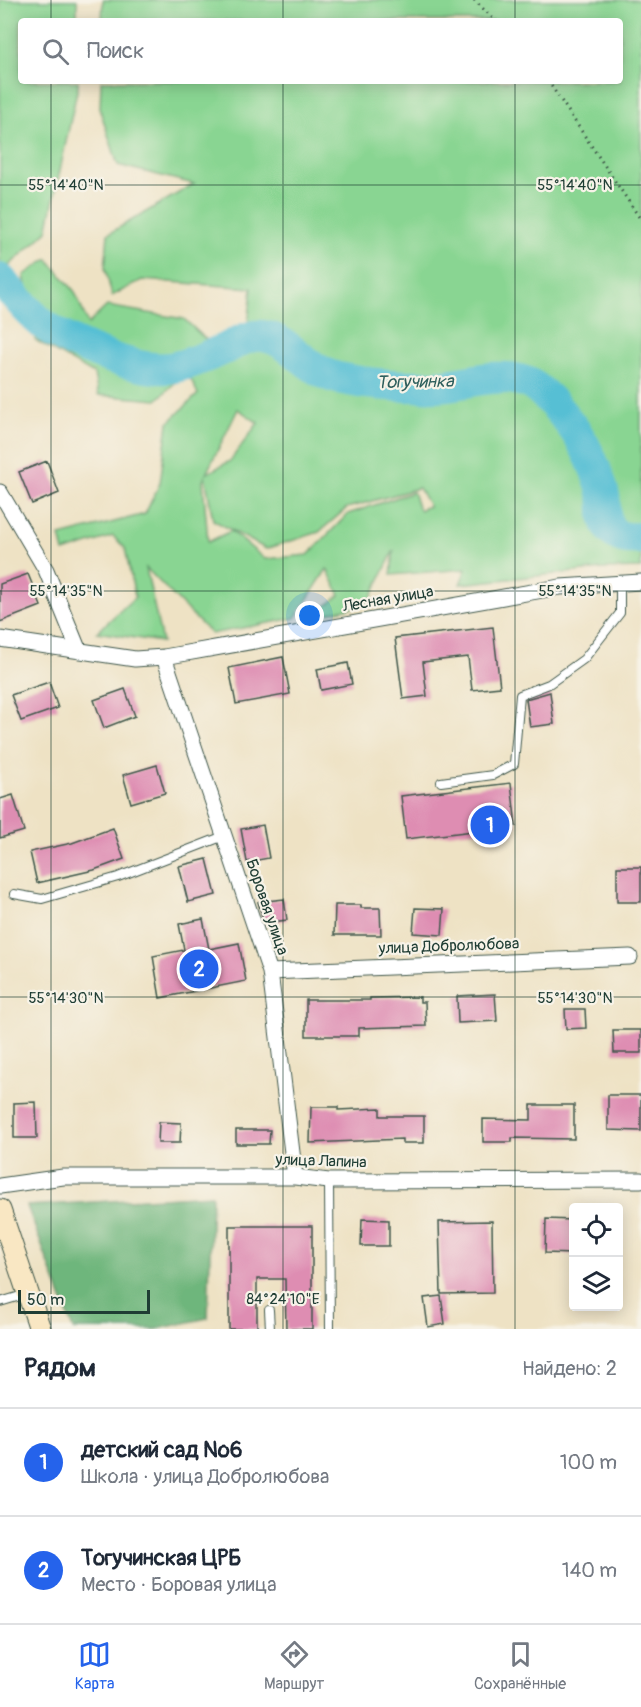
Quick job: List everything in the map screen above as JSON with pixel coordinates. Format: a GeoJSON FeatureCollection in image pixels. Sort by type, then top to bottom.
{"type":"FeatureCollection","features":[{"type":"Feature","properties":{"kind":"main road"},"geometry":{"type":"LineString","coordinates":[[0,1210],[40,1329]]}},
{"type":"Feature","properties":{"kind":"street"},"geometry":{"type":"LineString","coordinates":[[0,492],[46,570],[79,651]]}},
{"type":"Feature","properties":{"kind":"street","name":"Лесная улица"},"geometry":{"type":"LineString","coordinates":[[0,639],[135,659],[164,657],[560,587],[641,582]]}},
{"type":"Feature","properties":{"kind":"street","name":"Боровая улица"},"geometry":{"type":"LineString","coordinates":[[164,657],[270,972],[295,1177]]}},
{"type":"Feature","properties":{"kind":"street","name":"улица Добролюбова"},"geometry":{"type":"LineString","coordinates":[[270,972],[630,957]]}},
{"type":"Feature","properties":{"kind":"street","name":"улица Лапина"},"geometry":{"type":"LineString","coordinates":[[0,1186],[63,1177],[295,1177],[329,1181],[641,1180]]}},
{"type":"Feature","properties":{"kind":"lane"},"geometry":{"type":"LineString","coordinates":[[441,782],[493,775],[514,764],[520,694],[549,684],[584,659],[620,613],[620,583]]}},
{"type":"Feature","properties":{"kind":"lane"},"geometry":{"type":"LineString","coordinates":[[14,894],[42,899],[118,877],[224,836]]}},
{"type":"Feature","properties":{"kind":"lane"},"geometry":{"type":"LineString","coordinates":[[329,1181],[330,1329]]}},
{"type":"Feature","properties":{"kind":"lane"},"geometry":{"type":"LineString","coordinates":[[0,1302],[29,1293]]}},
{"type":"Feature","properties":{"kind":"lane"},"geometry":{"type":"LineString","coordinates":[[269,1310],[270,1329]]}},
{"type":"Feature","properties":{"kind":"path"},"geometry":{"type":"LineString","coordinates":[[474,0],[493,18]]}},
{"type":"Feature","properties":{"kind":"path"},"geometry":{"type":"LineString","coordinates":[[550,84],[641,220]]}},
{"type":"Feature","properties":{"kind":"green space"},"geometry":{"type":"Polygon","coordinates":[[[0,0],[77,0],[77,18],[18,18],[18,84],[78,84],[78,86],[47,231],[0,274],[0,0]]]}},
{"type":"Feature","properties":{"kind":"green space"},"geometry":{"type":"Polygon","coordinates":[[[103,0],[641,0],[641,568],[603,569],[460,584],[466,569],[391,575],[394,550],[368,604],[311,617],[340,595],[327,569],[295,618],[211,634],[146,568],[162,642],[97,632],[135,597],[125,548],[113,536],[64,552],[60,536],[145,514],[160,483],[168,423],[198,394],[187,371],[157,400],[98,395],[94,374],[35,340],[24,275],[48,259],[75,292],[88,324],[107,306],[184,319],[211,344],[248,325],[252,288],[142,280],[112,296],[105,268],[108,234],[194,184],[118,165],[100,110],[101,84],[623,84],[623,18],[102,18],[103,0]],[[238,409],[206,474],[230,461],[258,423],[238,409]],[[205,476],[203,481],[208,542],[231,531],[265,559],[308,555],[348,514],[413,492],[419,510],[429,506],[419,488],[347,508],[319,532],[266,549],[213,520],[205,476]]]}},
{"type":"Feature","properties":{"kind":"green space"},"geometry":{"type":"Polygon","coordinates":[[[212,1195],[208,1318],[157,1329],[73,1329],[27,1206],[212,1195]]]}},
{"type":"Feature","properties":{"kind":"building"},"geometry":{"type":"Polygon","coordinates":[[[47,461],[59,493],[32,504],[19,472],[47,461]]]}},
{"type":"Feature","properties":{"kind":"building"},"geometry":{"type":"Polygon","coordinates":[[[28,574],[41,606],[0,622],[0,584],[28,574]]]}},
{"type":"Feature","properties":{"kind":"building"},"geometry":{"type":"Polygon","coordinates":[[[493,627],[500,687],[472,690],[468,657],[423,662],[427,696],[403,699],[395,638],[493,627]]]}},
{"type":"Feature","properties":{"kind":"building"},"geometry":{"type":"Polygon","coordinates":[[[283,657],[290,694],[236,704],[229,668],[283,657]]]}},
{"type":"Feature","properties":{"kind":"building"},"geometry":{"type":"Polygon","coordinates":[[[348,663],[352,684],[321,690],[317,669],[348,663]]]}},
{"type":"Feature","properties":{"kind":"building"},"geometry":{"type":"Polygon","coordinates":[[[49,682],[58,708],[21,721],[11,695],[49,682]]]}},
{"type":"Feature","properties":{"kind":"building"},"geometry":{"type":"Polygon","coordinates":[[[125,689],[135,716],[104,728],[94,700],[125,689]]]}},
{"type":"Feature","properties":{"kind":"building"},"geometry":{"type":"Polygon","coordinates":[[[550,692],[554,724],[530,727],[526,699],[550,692]]]}},
{"type":"Feature","properties":{"kind":"building"},"geometry":{"type":"Polygon","coordinates":[[[157,765],[165,793],[131,803],[123,775],[157,765]]]}},
{"type":"Feature","properties":{"kind":"building"},"geometry":{"type":"Polygon","coordinates":[[[511,783],[516,826],[406,839],[401,796],[511,783]]]}},
{"type":"Feature","properties":{"kind":"building"},"geometry":{"type":"Polygon","coordinates":[[[13,795],[24,831],[0,838],[0,799],[13,795]]]}},
{"type":"Feature","properties":{"kind":"building"},"geometry":{"type":"Polygon","coordinates":[[[263,825],[269,858],[247,862],[241,829],[263,825]]]}},
{"type":"Feature","properties":{"kind":"building"},"geometry":{"type":"Polygon","coordinates":[[[113,828],[124,859],[94,870],[37,883],[30,852],[72,843],[113,828]]]}},
{"type":"Feature","properties":{"kind":"building"},"geometry":{"type":"Polygon","coordinates":[[[207,859],[216,895],[188,902],[179,866],[207,859]]]}},
{"type":"Feature","properties":{"kind":"building"},"geometry":{"type":"Polygon","coordinates":[[[617,867],[641,867],[641,902],[617,902],[617,867]]]}},
{"type":"Feature","properties":{"kind":"building"},"geometry":{"type":"Polygon","coordinates":[[[284,899],[287,920],[264,923],[258,902],[284,899]]]}},
{"type":"Feature","properties":{"kind":"building"},"geometry":{"type":"Polygon","coordinates":[[[335,905],[380,908],[381,935],[334,935],[335,905]]]}},
{"type":"Feature","properties":{"kind":"building"},"geometry":{"type":"Polygon","coordinates":[[[415,908],[444,909],[442,935],[413,933],[415,908]]]}},
{"type":"Feature","properties":{"kind":"building"},"geometry":{"type":"Polygon","coordinates":[[[203,919],[209,949],[239,943],[246,981],[160,998],[153,956],[184,950],[179,924],[203,919]]]}},
{"type":"Feature","properties":{"kind":"building"},"geometry":{"type":"Polygon","coordinates":[[[495,994],[497,1021],[458,1023],[457,996],[495,994]]]}},
{"type":"Feature","properties":{"kind":"building"},"geometry":{"type":"Polygon","coordinates":[[[420,997],[420,1002],[425,1002],[426,1026],[359,1028],[359,1036],[306,1036],[306,1000],[420,997]]]}},
{"type":"Feature","properties":{"kind":"building"},"geometry":{"type":"Polygon","coordinates":[[[565,1009],[585,1009],[586,1028],[566,1029],[565,1009]]]}},
{"type":"Feature","properties":{"kind":"building"},"geometry":{"type":"Polygon","coordinates":[[[613,1030],[641,1030],[641,1053],[614,1053],[613,1030]]]}},
{"type":"Feature","properties":{"kind":"building"},"geometry":{"type":"Polygon","coordinates":[[[608,1095],[641,1095],[641,1131],[608,1130],[608,1095]]]}},
{"type":"Feature","properties":{"kind":"building"},"geometry":{"type":"Polygon","coordinates":[[[36,1102],[37,1138],[14,1138],[14,1103],[36,1102]]]}},
{"type":"Feature","properties":{"kind":"building"},"geometry":{"type":"Polygon","coordinates":[[[531,1105],[574,1105],[574,1139],[512,1138],[512,1142],[483,1142],[483,1119],[531,1120],[531,1105]]]}},
{"type":"Feature","properties":{"kind":"building"},"geometry":{"type":"Polygon","coordinates":[[[311,1107],[338,1107],[338,1110],[380,1108],[380,1116],[424,1116],[424,1143],[402,1143],[402,1139],[310,1143],[311,1107]]]}},
{"type":"Feature","properties":{"kind":"building"},"geometry":{"type":"Polygon","coordinates":[[[159,1122],[181,1123],[180,1143],[158,1143],[159,1122]]]}},
{"type":"Feature","properties":{"kind":"building"},"geometry":{"type":"Polygon","coordinates":[[[236,1130],[270,1130],[269,1144],[236,1144],[236,1130]]]}},
{"type":"Feature","properties":{"kind":"building"},"geometry":{"type":"Polygon","coordinates":[[[362,1219],[389,1220],[389,1246],[361,1246],[362,1219]]]}},
{"type":"Feature","properties":{"kind":"building"},"geometry":{"type":"Polygon","coordinates":[[[546,1219],[569,1220],[569,1254],[545,1253],[546,1219]]]}},
{"type":"Feature","properties":{"kind":"building"},"geometry":{"type":"Polygon","coordinates":[[[492,1221],[493,1293],[441,1294],[439,1222],[492,1221]]]}},
{"type":"Feature","properties":{"kind":"building"},"geometry":{"type":"Polygon","coordinates":[[[229,1226],[312,1226],[312,1329],[286,1329],[285,1279],[257,1279],[257,1329],[229,1329],[229,1226]]]}},
{"type":"Feature","properties":{"kind":"building"},"geometry":{"type":"Polygon","coordinates":[[[441,1296],[445,1324],[428,1327],[424,1298],[441,1296]]]}},
{"type":"Feature","properties":{"kind":"waterway","name":"Тогучинка"},"geometry":{"type":"LineString","coordinates":[[0,279],[32,315],[56,333],[107,356],[144,367],[181,366],[255,336],[277,340],[316,368],[338,378],[375,384],[412,386],[437,386],[493,378],[526,382],[550,400],[584,445],[600,483],[604,496],[606,520],[612,531],[623,537],[641,538]]}},
{"type":"Feature","properties":{"kind":"place","name":"детский сад №6"},"geometry":{"type":"Point","coordinates":[490,825]}},
{"type":"Feature","properties":{"kind":"place","name":"Тогучинская ЦРБ"},"geometry":{"type":"Point","coordinates":[199,969]}}]}
